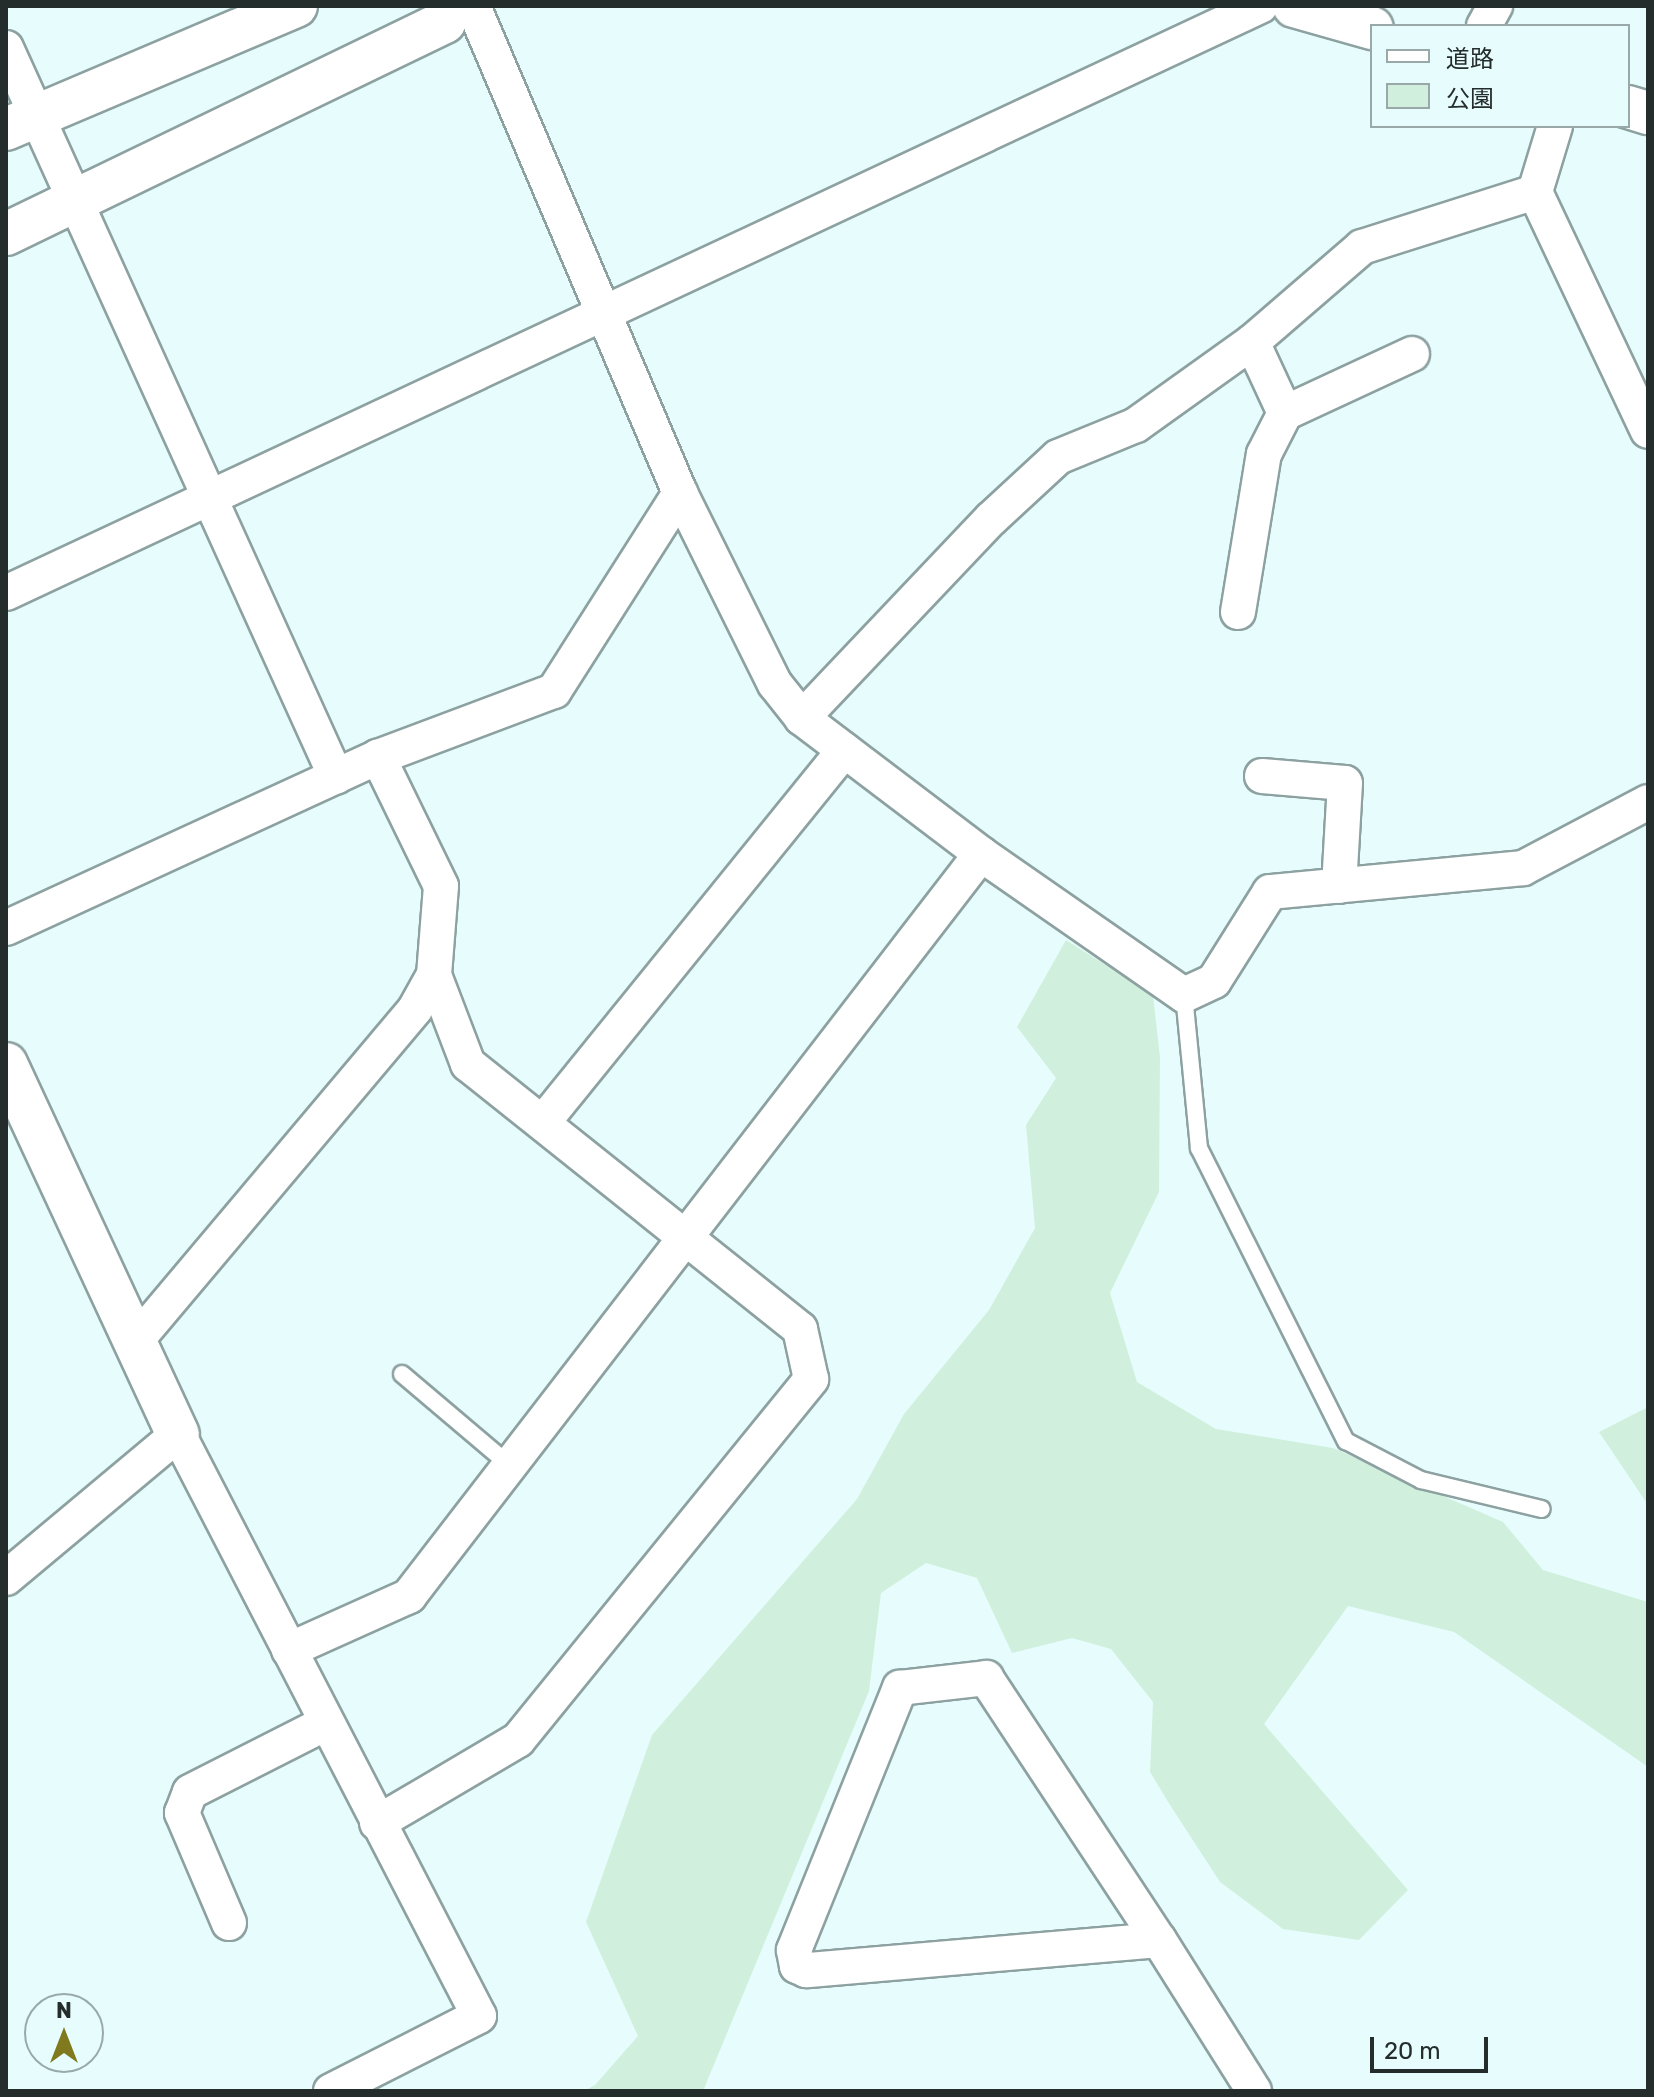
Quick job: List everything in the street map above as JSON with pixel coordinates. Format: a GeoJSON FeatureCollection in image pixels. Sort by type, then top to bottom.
{"type":"FeatureCollection","features":[{"type":"Feature","properties":{"kind":"street"},"geometry":{"type":"LineString","coordinates":[[21,122],[296,6]]}},
{"type":"Feature","properties":{"kind":"street"},"geometry":{"type":"LineString","coordinates":[[6,234],[76,203],[444,22],[450,6]]}},
{"type":"Feature","properties":{"kind":"street"},"geometry":{"type":"LineString","coordinates":[[473,6],[680,493],[775,684],[802,718],[844,750],[981,854],[1184,995],[1214,981],[1270,892],[1523,868],[1648,802]]}},
{"type":"Feature","properties":{"kind":"street"},"geometry":{"type":"LineString","coordinates":[[6,593],[606,317],[1260,6]]}},
{"type":"Feature","properties":{"kind":"street"},"geometry":{"type":"LineString","coordinates":[[1294,6],[1369,20]]}},
{"type":"Feature","properties":{"kind":"street"},"geometry":{"type":"LineString","coordinates":[[1485,24],[1495,6]]}},
{"type":"Feature","properties":{"kind":"street"},"geometry":{"type":"LineString","coordinates":[[6,48],[21,122],[76,203],[336,777]]}},
{"type":"Feature","properties":{"kind":"street"},"geometry":{"type":"LineString","coordinates":[[1554,128],[1535,192],[1648,431]]}},
{"type":"Feature","properties":{"kind":"street"},"geometry":{"type":"LineString","coordinates":[[802,718],[991,519],[1058,457],[1136,425],[1252,342],[1362,247],[1535,192]]}},
{"type":"Feature","properties":{"kind":"street"},"geometry":{"type":"LineString","coordinates":[[1252,342],[1285,413]]}},
{"type":"Feature","properties":{"kind":"street"},"geometry":{"type":"LineString","coordinates":[[1238,612],[1264,454],[1285,413],[1412,354]]}},
{"type":"Feature","properties":{"kind":"street"},"geometry":{"type":"LineString","coordinates":[[6,928],[378,757],[554,691],[680,493]]}},
{"type":"Feature","properties":{"kind":"street"},"geometry":{"type":"LineString","coordinates":[[544,1121],[844,750]]}},
{"type":"Feature","properties":{"kind":"street"},"geometry":{"type":"LineString","coordinates":[[134,1343],[415,1009],[434,975],[441,886],[378,757]]}},
{"type":"Feature","properties":{"kind":"street"},"geometry":{"type":"LineString","coordinates":[[1262,776],[1345,783],[1339,886]]}},
{"type":"Feature","properties":{"kind":"street"},"geometry":{"type":"LineString","coordinates":[[289,1650],[409,1596],[507,1463],[981,854]]}},
{"type":"Feature","properties":{"kind":"street"},"geometry":{"type":"LineString","coordinates":[[377,1823],[518,1740],[811,1379],[800,1329],[682,1240],[544,1121],[468,1064],[434,975]]}},
{"type":"Feature","properties":{"kind":"street"},"geometry":{"type":"LineString","coordinates":[[6,1064],[178,1434],[479,2016],[331,2091]]}},
{"type":"Feature","properties":{"kind":"street"},"geometry":{"type":"LineString","coordinates":[[6,1578],[178,1434]]}},
{"type":"Feature","properties":{"kind":"street"},"geometry":{"type":"LineString","coordinates":[[1159,1940],[806,1970],[797,1966],[794,1950],[900,1688],[986,1678],[1159,1940],[1254,2091]]}},
{"type":"Feature","properties":{"kind":"street"},"geometry":{"type":"LineString","coordinates":[[229,1923],[182,1813],[190,1792],[326,1723]]}},
{"type":"Feature","properties":{"kind":"lane"},"geometry":{"type":"LineString","coordinates":[[1184,995],[1199,1148],[1346,1441],[1421,1480],[1542,1509]]}},
{"type":"Feature","properties":{"kind":"lane"},"geometry":{"type":"LineString","coordinates":[[402,1374],[507,1463]]}},
{"type":"Feature","properties":{"kind":"green space"},"geometry":{"type":"Polygon","coordinates":[[[1066,940],[1153,995],[1160,1057],[1159,1192],[1110,1293],[1137,1382],[1216,1429],[1333,1448],[1503,1522],[1543,1570],[1648,1602],[1648,1767],[1454,1632],[1348,1606],[1264,1724],[1408,1890],[1359,1940],[1283,1929],[1220,1882],[1170,1805],[1150,1772],[1153,1702],[1111,1649],[1072,1638],[1012,1653],[977,1578],[926,1563],[881,1593],[869,1691],[703,2091],[584,2091],[595,2085],[638,2036],[586,1922],[652,1735],[857,1499],[904,1414],[989,1310],[1035,1228],[1026,1125],[1056,1078],[1017,1027],[1066,940]]]}},
{"type":"Feature","properties":{"kind":"green space"},"geometry":{"type":"Polygon","coordinates":[[[1648,1407],[1648,1505],[1599,1432],[1648,1407]]]}}]}
